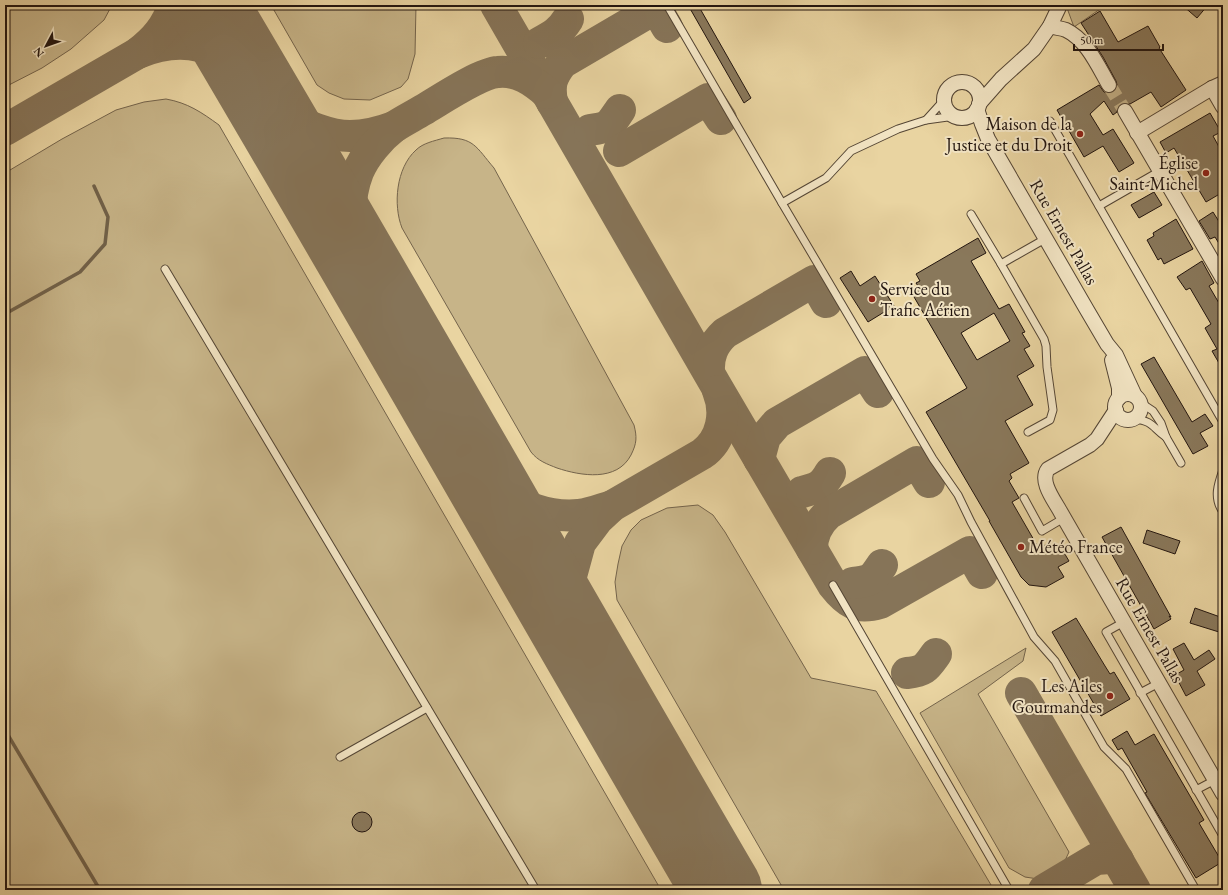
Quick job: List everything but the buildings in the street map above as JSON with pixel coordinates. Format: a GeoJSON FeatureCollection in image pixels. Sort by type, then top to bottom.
{"type":"FeatureCollection","features":[{"type":"Feature","properties":{"kind":"street"},"geometry":{"type":"LineString","coordinates":[[978,106],[978,92],[973,86],[964,83],[958,83],[949,88],[944,99],[948,110],[959,117],[974,114],[978,106],[1001,79],[1034,49],[1050,26],[1060,5]]}},
{"type":"Feature","properties":{"kind":"street"},"geometry":{"type":"LineString","coordinates":[[1050,26],[1066,30],[1077,37],[1088,49],[1109,85]]}},
{"type":"Feature","properties":{"kind":"street"},"geometry":{"type":"LineString","coordinates":[[973,86],[1001,79]]}},
{"type":"Feature","properties":{"kind":"street"},"geometry":{"type":"LineString","coordinates":[[1137,133],[1218,86],[1223,107]]}},
{"type":"Feature","properties":{"kind":"street","name":"Rue Ernest Pallas"},"geometry":{"type":"LineString","coordinates":[[978,106],[982,124],[988,139],[1107,344],[1116,355],[1138,399]]}},
{"type":"Feature","properties":{"kind":"street"},"geometry":{"type":"LineString","coordinates":[[1125,111],[1223,279]]}},
{"type":"Feature","properties":{"kind":"street","name":"Rue Ernest Pallas"},"geometry":{"type":"LineString","coordinates":[[959,117],[972,123],[988,139]]}},
{"type":"Feature","properties":{"kind":"street","name":"Rue Ernest Pallas"},"geometry":{"type":"LineString","coordinates":[[1097,439],[1117,404],[1119,388],[1107,344]]}},
{"type":"Feature","properties":{"kind":"street"},"geometry":{"type":"LineString","coordinates":[[1126,394],[1138,399],[1141,412],[1131,419],[1119,417],[1117,404],[1126,394]]}},
{"type":"Feature","properties":{"kind":"street","name":"Rue Ernest Pallas"},"geometry":{"type":"LineString","coordinates":[[1131,419],[1052,467],[1046,472],[1046,481],[1064,518],[1223,794]]}},
{"type":"Feature","properties":{"kind":"lane"},"geometry":{"type":"LineString","coordinates":[[668,5],[782,203],[933,459],[958,495],[971,522],[1034,637],[1055,661],[1104,747],[1126,769],[1196,890]]}},
{"type":"Feature","properties":{"kind":"lane"},"geometry":{"type":"LineString","coordinates":[[926,120],[944,99]]}},
{"type":"Feature","properties":{"kind":"lane"},"geometry":{"type":"LineString","coordinates":[[782,203],[826,178],[851,151],[898,129],[926,120],[959,117]]}},
{"type":"Feature","properties":{"kind":"lane"},"geometry":{"type":"LineString","coordinates":[[1050,121],[1223,422]]}},
{"type":"Feature","properties":{"kind":"lane"},"geometry":{"type":"LineString","coordinates":[[1099,206],[1160,171]]}},
{"type":"Feature","properties":{"kind":"lane"},"geometry":{"type":"LineString","coordinates":[[971,214],[1044,339],[1046,346],[1046,362],[1053,410],[1050,420],[1028,432]]}},
{"type":"Feature","properties":{"kind":"lane"},"geometry":{"type":"LineString","coordinates":[[1001,264],[1045,239]]}},
{"type":"Feature","properties":{"kind":"lane"},"geometry":{"type":"LineString","coordinates":[[165,269],[536,890]]}},
{"type":"Feature","properties":{"kind":"lane"},"geometry":{"type":"LineString","coordinates":[[1138,399],[1153,411],[1161,423],[1166,437],[1181,463]]}},
{"type":"Feature","properties":{"kind":"lane"},"geometry":{"type":"LineString","coordinates":[[1131,419],[1145,420],[1166,437]]}},
{"type":"Feature","properties":{"kind":"lane"},"geometry":{"type":"LineString","coordinates":[[1223,470],[1217,486],[1217,497],[1223,512]]}},
{"type":"Feature","properties":{"kind":"lane"},"geometry":{"type":"LineString","coordinates":[[1024,498],[1042,530],[1064,518]]}},
{"type":"Feature","properties":{"kind":"lane"},"geometry":{"type":"LineString","coordinates":[[833,586],[1009,890]]}},
{"type":"Feature","properties":{"kind":"lane"},"geometry":{"type":"LineString","coordinates":[[1124,622],[1106,632],[1223,836]]}},
{"type":"Feature","properties":{"kind":"lane"},"geometry":{"type":"LineString","coordinates":[[1140,693],[1159,682]]}},
{"type":"Feature","properties":{"kind":"lane"},"geometry":{"type":"LineString","coordinates":[[340,757],[428,708]]}},
{"type":"Feature","properties":{"kind":"lane"},"geometry":{"type":"LineString","coordinates":[[1196,790],[1215,780]]}},
{"type":"Feature","properties":{"kind":"shaded area"},"geometry":{"type":"Polygon","coordinates":[[[5,5],[112,5],[104,20],[71,49],[42,68],[5,87],[5,5]]]}},
{"type":"Feature","properties":{"kind":"shaded area"},"geometry":{"type":"Polygon","coordinates":[[[271,5],[416,5],[415,54],[408,79],[401,87],[370,100],[344,99],[329,93],[317,85],[271,5]]]}},
{"type":"Feature","properties":{"kind":"shaded area"},"geometry":{"type":"Polygon","coordinates":[[[1068,5],[1106,5],[1074,27],[1067,8],[1068,5]]]}},
{"type":"Feature","properties":{"kind":"shaded area"},"geometry":{"type":"Polygon","coordinates":[[[166,99],[181,103],[194,109],[219,125],[661,890],[5,890],[5,173],[62,139],[116,110],[144,102],[166,99]]]}},
{"type":"Feature","properties":{"kind":"shaded area"},"geometry":{"type":"Polygon","coordinates":[[[444,138],[462,139],[474,145],[494,168],[634,425],[636,440],[633,451],[625,464],[617,470],[598,475],[587,475],[566,471],[540,460],[531,452],[402,228],[399,219],[397,198],[400,177],[404,167],[416,150],[429,142],[444,138]]]}},
{"type":"Feature","properties":{"kind":"shaded area"},"geometry":{"type":"Polygon","coordinates":[[[698,505],[713,515],[725,532],[811,678],[876,691],[994,890],[784,890],[617,600],[615,582],[618,564],[622,546],[631,530],[641,520],[667,508],[698,505]]]}},
{"type":"Feature","properties":{"kind":"shaded area"},"geometry":{"type":"Polygon","coordinates":[[[1026,648],[1023,661],[978,694],[1069,852],[1062,867],[1048,877],[1038,879],[1025,877],[1009,868],[920,713],[1026,648]]]}},
{"type":"Feature","properties":{"kind":"waterway"},"geometry":{"type":"LineString","coordinates":[[5,314],[80,272],[105,244],[108,217],[94,186]]}},
{"type":"Feature","properties":{"kind":"waterway"},"geometry":{"type":"LineString","coordinates":[[5,730],[100,890]]}},
{"type":"Feature","properties":{"kind":"taxiway"},"geometry":{"type":"LineString","coordinates":[[5,130],[138,53],[160,32],[168,20],[174,5]]}},
{"type":"Feature","properties":{"kind":"taxiway"},"geometry":{"type":"LineString","coordinates":[[496,5],[718,389],[833,585],[838,591],[848,600],[859,605],[865,606],[880,603],[970,552],[982,573]]}},
{"type":"Feature","properties":{"kind":"taxiway"},"geometry":{"type":"LineString","coordinates":[[552,102],[551,86],[553,77],[562,63],[656,8],[667,27]]}},
{"type":"Feature","properties":{"kind":"taxiway"},"geometry":{"type":"LineString","coordinates":[[539,43],[555,33],[568,19]]}},
{"type":"Feature","properties":{"kind":"taxiway"},"geometry":{"type":"LineString","coordinates":[[138,53],[155,47],[171,44],[200,46],[214,51],[228,59],[253,81],[282,112],[300,122],[317,129],[342,136],[356,136],[384,131],[394,127]]}},
{"type":"Feature","properties":{"kind":"taxiway"},"geometry":{"type":"LineString","coordinates":[[355,256],[350,214],[352,193],[358,172],[365,159],[373,147],[389,131],[471,82],[481,77],[498,72],[512,73],[525,77],[547,93]]}},
{"type":"Feature","properties":{"kind":"taxiway"},"geometry":{"type":"LineString","coordinates":[[619,151],[708,99],[721,119]]}},
{"type":"Feature","properties":{"kind":"taxiway"},"geometry":{"type":"LineString","coordinates":[[590,130],[605,127],[620,110]]}},
{"type":"Feature","properties":{"kind":"taxiway"},"geometry":{"type":"LineString","coordinates":[[709,372],[709,361],[714,346],[725,333],[814,281],[826,302]]}},
{"type":"Feature","properties":{"kind":"taxiway"},"geometry":{"type":"LineString","coordinates":[[759,459],[765,437],[777,423],[865,372],[878,392]]}},
{"type":"Feature","properties":{"kind":"taxiway"},"geometry":{"type":"LineString","coordinates":[[581,650],[572,620],[570,589],[571,576],[580,543],[598,519],[612,506],[702,454],[709,448],[721,426],[722,408],[718,391]]}},
{"type":"Feature","properties":{"kind":"taxiway"},"geometry":{"type":"LineString","coordinates":[[812,549],[816,530],[821,521],[828,514],[917,462],[929,482]]}},
{"type":"Feature","properties":{"kind":"taxiway"},"geometry":{"type":"LineString","coordinates":[[479,469],[505,494],[535,510],[557,515],[579,515],[592,513],[612,506]]}},
{"type":"Feature","properties":{"kind":"taxiway"},"geometry":{"type":"LineString","coordinates":[[802,492],[822,484],[830,473]]}},
{"type":"Feature","properties":{"kind":"taxiway"},"geometry":{"type":"LineString","coordinates":[[853,583],[870,579],[876,574],[882,565]]}},
{"type":"Feature","properties":{"kind":"taxiway"},"geometry":{"type":"LineString","coordinates":[[907,673],[921,670],[930,663],[936,654]]}},
{"type":"Feature","properties":{"kind":"taxiway"},"geometry":{"type":"LineString","coordinates":[[1021,693],[1135,890]]}},
{"type":"Feature","properties":{"kind":"taxiway"},"geometry":{"type":"LineString","coordinates":[[1044,890],[1096,859],[1110,858],[1118,860]]}},
{"type":"Feature","properties":{"kind":"runway"},"geometry":{"type":"LineString","coordinates":[[208,5],[338,226],[722,890]]}},
{"type":"Feature","properties":{"kind":"tunnel"},"geometry":{"type":"LineString","coordinates":[[1109,85],[1125,111]]}},
{"type":"Feature","properties":{"kind":"place","name":"Maison de la Justice et du Droit"},"geometry":{"type":"Point","coordinates":[1080,134]}},
{"type":"Feature","properties":{"kind":"place","name":"Église Saint-Michel"},"geometry":{"type":"Point","coordinates":[1206,173]}},
{"type":"Feature","properties":{"kind":"place","name":"Service du Trafic Aérien"},"geometry":{"type":"Point","coordinates":[872,299]}},
{"type":"Feature","properties":{"kind":"place","name":"Météo France"},"geometry":{"type":"Point","coordinates":[1021,547]}},
{"type":"Feature","properties":{"kind":"place","name":"Les Ailes Gourmandes"},"geometry":{"type":"Point","coordinates":[1110,696]}}]}
